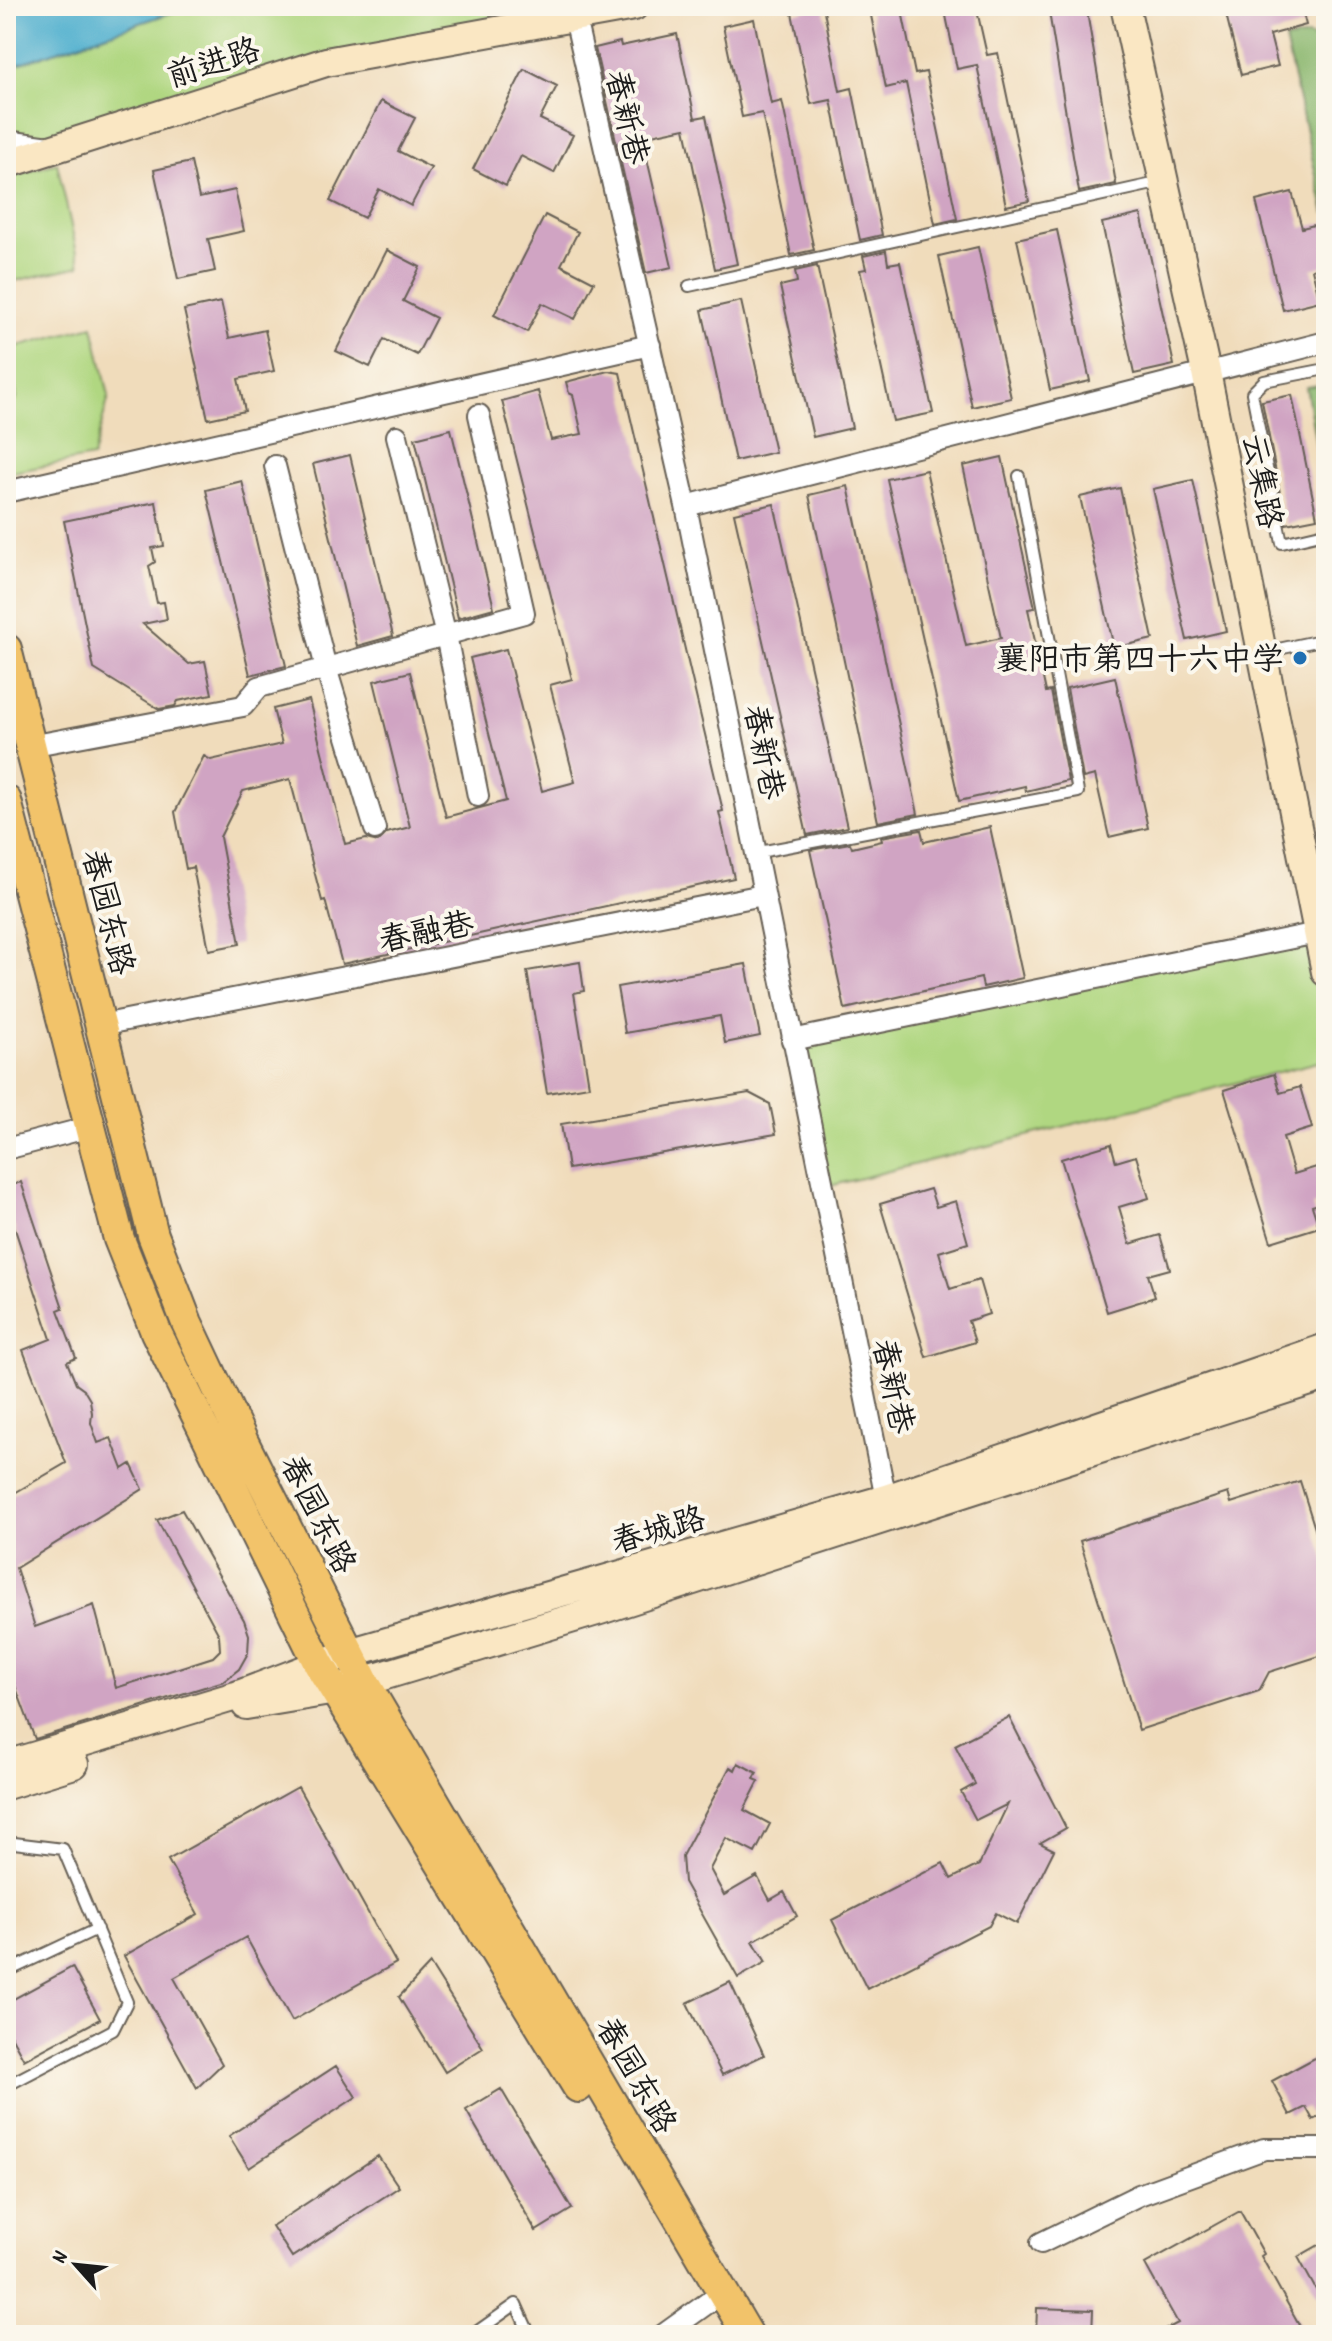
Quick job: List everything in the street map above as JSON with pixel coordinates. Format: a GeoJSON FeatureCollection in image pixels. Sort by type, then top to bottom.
{"type":"FeatureCollection","features":[{"type":"Feature","properties":{"kind":"main road","name":"春园东路"},"geometry":{"type":"LineString","coordinates":[[6,649],[153,1235],[187,1323],[349,1653],[350,1686],[727,2335]]}},
{"type":"Feature","properties":{"kind":"main road","name":"春园东路"},"geometry":{"type":"LineString","coordinates":[[6,801],[119,1239],[156,1332],[319,1664],[350,1686],[748,2335]]}},
{"type":"Feature","properties":{"kind":"street","name":"前进路"},"geometry":{"type":"LineString","coordinates":[[6,164],[326,62],[634,6]]}},
{"type":"Feature","properties":{"kind":"street","name":"云集路"},"geometry":{"type":"LineString","coordinates":[[1125,6],[1206,372],[1326,972]]}},
{"type":"Feature","properties":{"kind":"street","name":"春新巷"},"geometry":{"type":"LineString","coordinates":[[575,18],[686,506],[886,1499]]}},
{"type":"Feature","properties":{"kind":"street"},"geometry":{"type":"LineString","coordinates":[[6,141],[58,148]]}},
{"type":"Feature","properties":{"kind":"street"},"geometry":{"type":"LineString","coordinates":[[686,506],[1326,342]]}},
{"type":"Feature","properties":{"kind":"street"},"geometry":{"type":"LineString","coordinates":[[6,492],[650,345]]}},
{"type":"Feature","properties":{"kind":"street"},"geometry":{"type":"LineString","coordinates":[[30,746],[243,706],[259,687],[524,613],[479,415]]}},
{"type":"Feature","properties":{"kind":"street"},"geometry":{"type":"LineString","coordinates":[[397,436],[478,796]]}},
{"type":"Feature","properties":{"kind":"street"},"geometry":{"type":"LineString","coordinates":[[275,466],[326,668],[375,829]]}},
{"type":"Feature","properties":{"kind":"street","name":"春融巷"},"geometry":{"type":"LineString","coordinates":[[101,1025],[763,895]]}},
{"type":"Feature","properties":{"kind":"street"},"geometry":{"type":"LineString","coordinates":[[792,1040],[1317,933]]}},
{"type":"Feature","properties":{"kind":"street"},"geometry":{"type":"LineString","coordinates":[[6,1149],[90,1127]]}},
{"type":"Feature","properties":{"kind":"street","name":"春城路"},"geometry":{"type":"LineString","coordinates":[[6,1765],[236,1696],[349,1653],[886,1499],[1326,1348]]}},
{"type":"Feature","properties":{"kind":"street","name":"春城路"},"geometry":{"type":"LineString","coordinates":[[6,1785],[46,1774],[239,1706],[350,1686],[600,1610],[1326,1376]]}},
{"type":"Feature","properties":{"kind":"street"},"geometry":{"type":"LineString","coordinates":[[1041,2243],[1139,2195],[1264,2149],[1326,2149]]}},
{"type":"Feature","properties":{"kind":"street"},"geometry":{"type":"LineString","coordinates":[[663,2335],[709,2302]]}},
{"type":"Feature","properties":{"kind":"lane"},"geometry":{"type":"LineString","coordinates":[[689,286],[1164,181]]}},
{"type":"Feature","properties":{"kind":"lane"},"geometry":{"type":"LineString","coordinates":[[1326,369],[1264,381],[1252,393],[1282,543],[1326,534]]}},
{"type":"Feature","properties":{"kind":"lane"},"geometry":{"type":"LineString","coordinates":[[754,853],[1078,792],[1019,476]]}},
{"type":"Feature","properties":{"kind":"lane"},"geometry":{"type":"LineString","coordinates":[[1262,652],[1326,639]]}},
{"type":"Feature","properties":{"kind":"lane"},"geometry":{"type":"LineString","coordinates":[[6,1842],[63,1849],[127,2002],[113,2030],[6,2086]]}},
{"type":"Feature","properties":{"kind":"lane"},"geometry":{"type":"LineString","coordinates":[[6,1972],[97,1929]]}},
{"type":"Feature","properties":{"kind":"lane"},"geometry":{"type":"LineString","coordinates":[[472,2335],[516,2304],[530,2335]]}},
{"type":"Feature","properties":{"kind":"green space"},"geometry":{"type":"Polygon","coordinates":[[[191,6],[634,6],[326,62],[6,164],[6,68],[191,6]]]}},
{"type":"Feature","properties":{"kind":"green space"},"geometry":{"type":"Polygon","coordinates":[[[1309,36],[1326,46],[1325,214],[1285,40],[1309,36]]]}},
{"type":"Feature","properties":{"kind":"green space"},"geometry":{"type":"Polygon","coordinates":[[[57,163],[80,266],[6,283],[6,178],[57,163]]]}},
{"type":"Feature","properties":{"kind":"green space"},"geometry":{"type":"Polygon","coordinates":[[[93,326],[109,396],[93,457],[13,472],[6,467],[6,407],[17,398],[7,349],[93,326]]]}},
{"type":"Feature","properties":{"kind":"green space"},"geometry":{"type":"Polygon","coordinates":[[[1326,384],[1326,502],[1306,387],[1326,384]]]}},
{"type":"Feature","properties":{"kind":"green space"},"geometry":{"type":"Polygon","coordinates":[[[1317,933],[1326,972],[1326,1060],[822,1188],[792,1040],[1317,933]]]}},
{"type":"Feature","properties":{"kind":"water"},"geometry":{"type":"Polygon","coordinates":[[[6,6],[191,6],[6,68],[6,6]]]}},
{"type":"Feature","properties":{"kind":"building"},"geometry":{"type":"Polygon","coordinates":[[[823,6],[840,91],[852,88],[882,235],[860,240],[831,100],[811,104],[792,13],[823,6]]]}},
{"type":"Feature","properties":{"kind":"building"},"geometry":{"type":"Polygon","coordinates":[[[869,6],[901,6],[915,74],[926,72],[957,219],[935,224],[906,83],[886,88],[869,6]]]}},
{"type":"Feature","properties":{"kind":"building"},"geometry":{"type":"Polygon","coordinates":[[[944,6],[976,6],[987,55],[998,53],[1029,201],[1006,206],[977,65],[957,69],[944,6]]]}},
{"type":"Feature","properties":{"kind":"building"},"geometry":{"type":"Polygon","coordinates":[[[1048,6],[1086,6],[1116,184],[1079,192],[1048,6]]]}},
{"type":"Feature","properties":{"kind":"building"},"geometry":{"type":"Polygon","coordinates":[[[1224,6],[1301,6],[1306,25],[1270,35],[1278,66],[1241,75],[1224,6]]]}},
{"type":"Feature","properties":{"kind":"building"},"geometry":{"type":"Polygon","coordinates":[[[754,19],[771,104],[782,101],[814,250],[791,255],[762,113],[742,117],[723,26],[754,19]]]}},
{"type":"Feature","properties":{"kind":"building"},"geometry":{"type":"Polygon","coordinates":[[[677,34],[695,118],[706,116],[737,264],[715,269],[685,128],[642,137],[672,267],[646,273],[595,48],[620,42],[621,46],[677,34]]]}},
{"type":"Feature","properties":{"kind":"building"},"geometry":{"type":"Polygon","coordinates":[[[524,69],[557,86],[540,119],[573,135],[554,173],[521,156],[506,186],[473,169],[524,69]]]}},
{"type":"Feature","properties":{"kind":"building"},"geometry":{"type":"Polygon","coordinates":[[[381,101],[415,118],[398,151],[431,168],[411,206],[379,189],[364,218],[330,201],[381,101]]]}},
{"type":"Feature","properties":{"kind":"building"},"geometry":{"type":"Polygon","coordinates":[[[191,162],[199,198],[235,190],[244,231],[208,239],[215,271],[178,279],[154,170],[191,162]]]}},
{"type":"Feature","properties":{"kind":"building"},"geometry":{"type":"Polygon","coordinates":[[[1292,192],[1302,228],[1326,222],[1326,265],[1312,269],[1320,301],[1283,310],[1256,201],[1292,192]]]}},
{"type":"Feature","properties":{"kind":"building"},"geometry":{"type":"Polygon","coordinates":[[[1141,214],[1174,365],[1134,374],[1102,223],[1141,214]]]}},
{"type":"Feature","properties":{"kind":"building"},"geometry":{"type":"Polygon","coordinates":[[[545,215],[578,232],[561,265],[594,282],[575,319],[542,303],[527,332],[494,315],[545,215]]]}},
{"type":"Feature","properties":{"kind":"building"},"geometry":{"type":"Polygon","coordinates":[[[1057,230],[1090,381],[1050,390],[1017,239],[1057,230]]]}},
{"type":"Feature","properties":{"kind":"building"},"geometry":{"type":"Polygon","coordinates":[[[978,247],[1011,398],[972,407],[939,256],[978,247]]]}},
{"type":"Feature","properties":{"kind":"building"},"geometry":{"type":"Polygon","coordinates":[[[387,250],[420,267],[403,301],[436,318],[417,355],[384,339],[370,367],[336,351],[387,250]]]}},
{"type":"Feature","properties":{"kind":"building"},"geometry":{"type":"Polygon","coordinates":[[[886,251],[888,264],[900,262],[933,413],[893,421],[860,270],[866,269],[863,256],[886,251]]]}},
{"type":"Feature","properties":{"kind":"building"},"geometry":{"type":"Polygon","coordinates":[[[817,266],[852,428],[813,437],[780,286],[797,282],[795,271],[817,266]]]}},
{"type":"Feature","properties":{"kind":"building"},"geometry":{"type":"Polygon","coordinates":[[[741,301],[775,452],[735,461],[702,310],[741,301]]]}},
{"type":"Feature","properties":{"kind":"building"},"geometry":{"type":"Polygon","coordinates":[[[221,302],[229,338],[265,330],[274,371],[238,379],[245,411],[208,419],[184,310],[221,302]]]}},
{"type":"Feature","properties":{"kind":"building"},"geometry":{"type":"Polygon","coordinates":[[[608,371],[620,373],[723,811],[719,812],[734,878],[342,964],[290,779],[243,791],[220,837],[240,944],[209,950],[193,867],[186,869],[175,812],[204,756],[211,760],[282,744],[273,709],[309,700],[345,844],[366,839],[378,842],[387,833],[410,827],[374,681],[410,672],[446,817],[506,801],[470,658],[506,649],[542,791],[575,782],[550,685],[572,679],[502,401],[538,391],[551,440],[582,434],[573,395],[569,393],[566,382],[608,371]]]}},
{"type":"Feature","properties":{"kind":"building"},"geometry":{"type":"Polygon","coordinates":[[[1292,395],[1317,518],[1286,524],[1262,401],[1292,395]]]}},
{"type":"Feature","properties":{"kind":"building"},"geometry":{"type":"Polygon","coordinates":[[[451,429],[494,608],[458,618],[415,438],[451,429]]]}},
{"type":"Feature","properties":{"kind":"building"},"geometry":{"type":"Polygon","coordinates":[[[350,455],[393,636],[357,646],[313,464],[350,455]]]}},
{"type":"Feature","properties":{"kind":"building"},"geometry":{"type":"Polygon","coordinates":[[[1002,457],[1035,608],[1028,609],[1046,692],[1051,691],[1068,781],[1026,791],[1025,786],[959,801],[887,479],[926,470],[966,646],[1001,638],[963,466],[1002,457]]]}},
{"type":"Feature","properties":{"kind":"building"},"geometry":{"type":"Polygon","coordinates":[[[1193,480],[1226,631],[1187,640],[1153,489],[1193,480]]]}},
{"type":"Feature","properties":{"kind":"building"},"geometry":{"type":"Polygon","coordinates":[[[242,481],[286,666],[250,675],[206,490],[242,481]]]}},
{"type":"Feature","properties":{"kind":"building"},"geometry":{"type":"Polygon","coordinates":[[[848,486],[918,814],[878,822],[809,495],[848,486]]]}},
{"type":"Feature","properties":{"kind":"building"},"geometry":{"type":"Polygon","coordinates":[[[1120,488],[1153,639],[1114,648],[1080,497],[1120,488]]]}},
{"type":"Feature","properties":{"kind":"building"},"geometry":{"type":"Polygon","coordinates":[[[156,502],[164,546],[152,548],[155,562],[149,566],[157,603],[164,602],[167,619],[143,624],[189,664],[205,661],[212,694],[178,701],[175,706],[159,709],[94,669],[64,521],[156,502]]]}},
{"type":"Feature","properties":{"kind":"building"},"geometry":{"type":"Polygon","coordinates":[[[774,504],[847,827],[807,835],[734,513],[774,504]]]}},
{"type":"Feature","properties":{"kind":"building"},"geometry":{"type":"Polygon","coordinates":[[[1115,677],[1148,828],[1109,837],[1095,775],[1083,778],[1067,688],[1115,677]]]}},
{"type":"Feature","properties":{"kind":"building"},"geometry":{"type":"Polygon","coordinates":[[[990,827],[1023,978],[983,987],[981,978],[845,1009],[810,850],[850,843],[852,848],[882,841],[881,837],[921,830],[924,842],[990,827]]]}},
{"type":"Feature","properties":{"kind":"building"},"geometry":{"type":"Polygon","coordinates":[[[580,962],[584,991],[574,993],[589,1086],[547,1093],[527,971],[580,962]]]}},
{"type":"Feature","properties":{"kind":"building"},"geometry":{"type":"Polygon","coordinates":[[[746,964],[760,1036],[725,1043],[720,1016],[625,1033],[617,987],[746,964]]]}},
{"type":"Feature","properties":{"kind":"building"},"geometry":{"type":"Polygon","coordinates":[[[1274,1074],[1280,1093],[1300,1087],[1312,1128],[1283,1137],[1294,1174],[1323,1165],[1326,1202],[1312,1206],[1319,1227],[1271,1242],[1224,1090],[1274,1074]]]}},
{"type":"Feature","properties":{"kind":"building"},"geometry":{"type":"Polygon","coordinates":[[[749,1093],[770,1104],[776,1134],[568,1169],[561,1124],[749,1093]]]}},
{"type":"Feature","properties":{"kind":"building"},"geometry":{"type":"Polygon","coordinates":[[[1111,1144],[1116,1162],[1136,1156],[1149,1198],[1119,1207],[1130,1244],[1160,1235],[1170,1269],[1148,1275],[1155,1297],[1107,1312],[1061,1159],[1111,1144]]]}},
{"type":"Feature","properties":{"kind":"building"},"geometry":{"type":"Polygon","coordinates":[[[21,1182],[63,1308],[58,1310],[76,1358],[67,1362],[76,1384],[90,1400],[91,1423],[98,1443],[111,1438],[123,1469],[131,1464],[143,1489],[16,1568],[35,1627],[94,1605],[116,1688],[213,1657],[220,1650],[219,1635],[157,1520],[182,1510],[244,1620],[249,1635],[248,1653],[239,1669],[224,1681],[35,1739],[6,1661],[6,1498],[66,1463],[23,1350],[51,1339],[10,1214],[6,1215],[6,1187],[21,1182]]]}},
{"type":"Feature","properties":{"kind":"building"},"geometry":{"type":"Polygon","coordinates":[[[930,1189],[936,1207],[956,1201],[968,1243],[939,1252],[950,1289],[979,1280],[989,1314],[968,1321],[975,1342],[926,1357],[880,1204],[930,1189]]]}},
{"type":"Feature","properties":{"kind":"building"},"geometry":{"type":"Polygon","coordinates":[[[1300,1481],[1326,1564],[1326,1654],[1269,1672],[1259,1691],[1139,1730],[1080,1541],[1228,1493],[1231,1503],[1300,1481]]]}},
{"type":"Feature","properties":{"kind":"building"},"geometry":{"type":"Polygon","coordinates":[[[1009,1717],[1066,1828],[1040,1843],[1054,1850],[1017,1924],[996,1913],[989,1926],[867,1989],[832,1920],[943,1863],[951,1879],[979,1865],[1008,1804],[976,1820],[961,1792],[975,1784],[955,1745],[1009,1717]]]}},
{"type":"Feature","properties":{"kind":"building"},"geometry":{"type":"Polygon","coordinates":[[[738,1763],[757,1773],[754,1779],[759,1781],[744,1810],[770,1824],[755,1853],[726,1838],[710,1869],[724,1895],[757,1876],[770,1900],[784,1892],[797,1916],[753,1941],[766,1962],[738,1978],[684,1882],[682,1856],[730,1767],[735,1770],[738,1763]]]}},
{"type":"Feature","properties":{"kind":"building"},"geometry":{"type":"Polygon","coordinates":[[[298,1787],[396,1963],[292,2021],[246,1937],[174,1978],[222,2064],[197,2088],[124,1956],[198,1914],[168,1860],[298,1787]]]}},
{"type":"Feature","properties":{"kind":"building"},"geometry":{"type":"Polygon","coordinates":[[[430,1964],[483,2048],[445,2072],[399,1997],[430,1964]]]}},
{"type":"Feature","properties":{"kind":"building"},"geometry":{"type":"Polygon","coordinates":[[[72,1967],[100,2019],[24,2060],[6,2027],[6,2003],[72,1967]]]}},
{"type":"Feature","properties":{"kind":"building"},"geometry":{"type":"Polygon","coordinates":[[[730,1982],[764,2055],[722,2075],[687,2003],[730,1982]]]}},
{"type":"Feature","properties":{"kind":"building"},"geometry":{"type":"Polygon","coordinates":[[[1326,2052],[1326,2113],[1313,2120],[1306,2107],[1290,2115],[1272,2081],[1326,2052]]]}},
{"type":"Feature","properties":{"kind":"building"},"geometry":{"type":"Polygon","coordinates":[[[336,2066],[356,2097],[249,2168],[229,2136],[336,2066]]]}},
{"type":"Feature","properties":{"kind":"building"},"geometry":{"type":"Polygon","coordinates":[[[501,2089],[572,2209],[536,2231],[466,2110],[501,2089]]]}},
{"type":"Feature","properties":{"kind":"building"},"geometry":{"type":"Polygon","coordinates":[[[378,2156],[399,2187],[292,2257],[272,2226],[378,2156]]]}},
{"type":"Feature","properties":{"kind":"building"},"geometry":{"type":"Polygon","coordinates":[[[1240,2211],[1305,2335],[1155,2335],[1178,2323],[1145,2264],[1240,2211]]]}},
{"type":"Feature","properties":{"kind":"building"},"geometry":{"type":"Polygon","coordinates":[[[1326,2241],[1326,2308],[1298,2257],[1326,2241]]]}},
{"type":"Feature","properties":{"kind":"building"},"geometry":{"type":"Polygon","coordinates":[[[1037,2308],[1093,2310],[1092,2335],[1036,2335],[1037,2308]]]}},
{"type":"Feature","properties":{"kind":"place","name":"襄阳市第四十六中学"},"geometry":{"type":"Point","coordinates":[1300,658]}}]}
